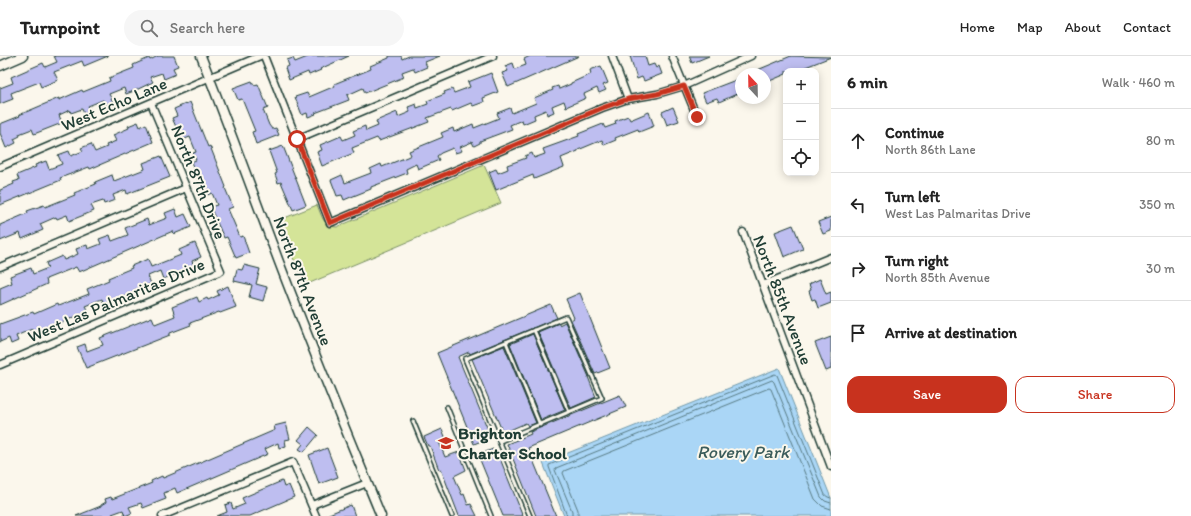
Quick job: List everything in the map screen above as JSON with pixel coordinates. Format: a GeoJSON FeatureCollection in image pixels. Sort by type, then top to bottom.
{"type":"FeatureCollection","features":[{"type":"Feature","properties":{"kind":"street"},"geometry":{"type":"LineString","coordinates":[[0,66],[23,56]]}},
{"type":"Feature","properties":{"kind":"street","name":"North 87th Avenue"},"geometry":{"type":"LineString","coordinates":[[201,56],[324,378],[381,516]]}},
{"type":"Feature","properties":{"kind":"street","name":"West Echo Lane"},"geometry":{"type":"LineString","coordinates":[[0,167],[260,56]]}},
{"type":"Feature","properties":{"kind":"street"},"geometry":{"type":"LineString","coordinates":[[264,56],[330,223],[602,108],[628,99],[657,94],[684,86],[751,56]]}},
{"type":"Feature","properties":{"kind":"street"},"geometry":{"type":"LineString","coordinates":[[297,139],[493,56]]}},
{"type":"Feature","properties":{"kind":"street"},"geometry":{"type":"LineString","coordinates":[[612,56],[628,99]]}},
{"type":"Feature","properties":{"kind":"street"},"geometry":{"type":"LineString","coordinates":[[672,56],[697,117]]}},
{"type":"Feature","properties":{"kind":"street","name":"North 87th Drive"},"geometry":{"type":"LineString","coordinates":[[151,103],[221,271]]}},
{"type":"Feature","properties":{"kind":"street"},"geometry":{"type":"LineString","coordinates":[[0,266],[186,188]]}},
{"type":"Feature","properties":{"kind":"street","name":"North 85th Avenue"},"geometry":{"type":"LineString","coordinates":[[743,232],[831,468]]}},
{"type":"Feature","properties":{"kind":"street"},"geometry":{"type":"LineString","coordinates":[[762,285],[831,258]]}},
{"type":"Feature","properties":{"kind":"street","name":"West Las Palmaritas Drive"},"geometry":{"type":"LineString","coordinates":[[0,365],[221,271]]}},
{"type":"Feature","properties":{"kind":"street"},"geometry":{"type":"LineString","coordinates":[[162,516],[293,462],[316,516]]}},
{"type":"Feature","properties":{"kind":"street"},"geometry":{"type":"LineString","coordinates":[[312,505],[367,483]]}},
{"type":"Feature","properties":{"kind":"lane"},"geometry":{"type":"LineString","coordinates":[[500,441],[602,398],[566,317],[465,359],[530,516]]}},
{"type":"Feature","properties":{"kind":"lane"},"geometry":{"type":"LineString","coordinates":[[534,330],[569,412]]}},
{"type":"Feature","properties":{"kind":"lane"},"geometry":{"type":"LineString","coordinates":[[506,342],[540,424]]}},
{"type":"Feature","properties":{"kind":"lane"},"geometry":{"type":"LineString","coordinates":[[447,407],[491,516]]}},
{"type":"Feature","properties":{"kind":"lane"},"geometry":{"type":"LineString","coordinates":[[413,421],[452,516]]}},
{"type":"Feature","properties":{"kind":"green space"},"geometry":{"type":"Polygon","coordinates":[[[484,165],[501,203],[305,285],[277,221],[317,205],[326,223],[332,227],[337,227],[484,165]]]}},
{"type":"Feature","properties":{"kind":"water","name":"Rovery Park"},"geometry":{"type":"Polygon","coordinates":[[[779,368],[831,498],[831,516],[564,516],[543,463],[779,368]]]}},
{"type":"Feature","properties":{"kind":"building"},"geometry":{"type":"Polygon","coordinates":[[[54,56],[108,56],[84,66],[82,61],[54,72],[58,80],[41,87],[39,82],[11,93],[13,99],[0,104],[0,88],[13,83],[11,77],[43,63],[45,67],[57,62],[54,56]]]}},
{"type":"Feature","properties":{"kind":"building"},"geometry":{"type":"Polygon","coordinates":[[[158,56],[174,56],[178,66],[173,68],[176,74],[164,79],[162,73],[150,77],[153,82],[134,91],[126,94],[124,88],[109,94],[113,102],[105,105],[103,100],[88,106],[91,112],[84,114],[82,109],[71,113],[70,110],[59,115],[62,123],[34,134],[32,129],[19,134],[20,136],[14,139],[16,143],[6,148],[0,133],[0,124],[59,98],[59,100],[82,90],[83,92],[110,81],[109,78],[134,68],[133,65],[158,56]]]}},
{"type":"Feature","properties":{"kind":"building"},"geometry":{"type":"Polygon","coordinates":[[[310,56],[349,56],[309,75],[308,72],[289,80],[285,68],[289,66],[287,60],[293,58],[295,62],[310,56]]]}},
{"type":"Feature","properties":{"kind":"building"},"geometry":{"type":"Polygon","coordinates":[[[389,56],[401,56],[402,59],[409,56],[440,56],[425,62],[427,67],[415,72],[413,68],[402,72],[404,77],[365,93],[363,88],[347,95],[349,100],[308,117],[307,113],[302,115],[295,97],[307,93],[309,97],[335,86],[334,84],[371,69],[370,66],[389,58],[389,56]]]}},
{"type":"Feature","properties":{"kind":"building"},"geometry":{"type":"Polygon","coordinates":[[[530,56],[579,56],[508,87],[502,73],[508,71],[505,66],[513,63],[515,69],[526,65],[524,59],[530,56]]]}},
{"type":"Feature","properties":{"kind":"building"},"geometry":{"type":"Polygon","coordinates":[[[630,56],[645,56],[648,66],[654,64],[656,68],[659,66],[662,74],[644,81],[642,77],[637,79],[630,56]]]}},
{"type":"Feature","properties":{"kind":"building"},"geometry":{"type":"Polygon","coordinates":[[[689,56],[709,56],[692,63],[689,56]]]}},
{"type":"Feature","properties":{"kind":"building"},"geometry":{"type":"Polygon","coordinates":[[[791,56],[831,57],[803,68],[783,68],[783,75],[771,80],[771,68],[762,68],[791,56]]]}},
{"type":"Feature","properties":{"kind":"building"},"geometry":{"type":"Polygon","coordinates":[[[601,66],[608,83],[603,85],[606,90],[599,93],[597,88],[584,94],[586,98],[566,107],[564,101],[552,106],[554,112],[547,115],[546,110],[534,115],[535,119],[523,124],[522,120],[510,125],[512,129],[480,141],[480,143],[474,146],[472,142],[460,147],[462,151],[455,153],[453,148],[441,153],[437,156],[439,160],[418,169],[416,164],[406,169],[407,173],[371,187],[371,189],[344,200],[342,195],[337,196],[331,180],[342,175],[345,183],[371,173],[370,169],[381,164],[382,167],[407,157],[411,155],[409,151],[443,137],[441,133],[453,128],[454,132],[473,124],[474,128],[499,118],[497,113],[510,108],[512,113],[536,103],[534,98],[553,90],[552,88],[558,86],[559,89],[571,84],[591,74],[590,70],[601,66]]]}},
{"type":"Feature","properties":{"kind":"building"},"geometry":{"type":"Polygon","coordinates":[[[491,73],[498,92],[483,98],[484,102],[473,106],[471,103],[452,111],[451,109],[427,118],[429,122],[379,141],[377,138],[352,148],[354,153],[322,166],[317,152],[322,150],[320,145],[341,136],[343,140],[355,135],[353,131],[365,126],[366,131],[378,126],[376,121],[397,112],[398,117],[410,112],[408,107],[416,104],[417,108],[428,104],[427,101],[445,94],[444,92],[452,89],[454,93],[470,87],[468,82],[491,73]]]}},
{"type":"Feature","properties":{"kind":"building"},"geometry":{"type":"Polygon","coordinates":[[[735,80],[735,95],[719,102],[717,98],[706,102],[702,93],[735,80]]]}},
{"type":"Feature","properties":{"kind":"building"},"geometry":{"type":"Polygon","coordinates":[[[252,81],[254,85],[258,84],[268,108],[263,110],[269,125],[272,129],[276,128],[279,135],[256,144],[252,132],[255,131],[242,99],[238,100],[233,88],[252,81]]]}},
{"type":"Feature","properties":{"kind":"building"},"geometry":{"type":"Polygon","coordinates":[[[190,102],[208,147],[210,146],[226,187],[225,188],[233,207],[228,209],[240,237],[243,236],[249,253],[236,258],[227,237],[224,238],[210,207],[217,205],[212,193],[205,196],[191,162],[196,160],[193,153],[196,152],[190,137],[182,140],[172,118],[177,116],[174,109],[190,102]]]}},
{"type":"Feature","properties":{"kind":"building"},"geometry":{"type":"Polygon","coordinates":[[[673,107],[679,121],[667,125],[662,112],[673,107]]]}},
{"type":"Feature","properties":{"kind":"building"},"geometry":{"type":"Polygon","coordinates":[[[649,112],[654,126],[639,132],[638,129],[615,138],[616,140],[604,145],[602,140],[561,158],[564,167],[534,179],[533,175],[496,190],[489,172],[496,169],[498,173],[508,169],[507,165],[526,158],[525,156],[532,153],[534,158],[545,154],[543,149],[579,136],[578,134],[603,124],[605,128],[616,124],[615,121],[628,116],[630,120],[649,112]]]}},
{"type":"Feature","properties":{"kind":"building"},"geometry":{"type":"Polygon","coordinates":[[[138,122],[140,127],[146,124],[153,142],[90,169],[89,167],[60,178],[61,180],[0,205],[0,190],[14,184],[13,182],[19,180],[17,175],[46,161],[49,169],[62,164],[58,155],[69,151],[71,156],[83,151],[81,148],[91,144],[95,152],[107,147],[106,145],[116,141],[113,135],[138,122]]]}},
{"type":"Feature","properties":{"kind":"building"},"geometry":{"type":"Polygon","coordinates":[[[283,146],[306,205],[293,210],[281,182],[278,183],[275,174],[277,173],[269,151],[283,146]]]}},
{"type":"Feature","properties":{"kind":"building"},"geometry":{"type":"Polygon","coordinates":[[[161,156],[170,177],[127,194],[126,190],[113,195],[115,200],[104,204],[103,201],[91,205],[94,211],[69,221],[67,215],[57,219],[56,217],[40,224],[43,230],[22,239],[20,233],[0,241],[0,225],[28,213],[27,211],[44,205],[45,207],[75,195],[74,193],[96,184],[95,182],[112,175],[114,181],[145,169],[143,163],[161,156]]]}},
{"type":"Feature","properties":{"kind":"building"},"geometry":{"type":"Polygon","coordinates":[[[175,209],[178,217],[185,214],[191,227],[174,234],[173,231],[79,272],[76,267],[46,279],[47,284],[0,305],[0,288],[12,283],[10,276],[31,268],[33,274],[48,268],[46,263],[62,256],[64,260],[78,254],[76,249],[87,245],[88,249],[101,244],[99,239],[110,235],[112,241],[128,235],[125,228],[147,219],[149,225],[167,218],[165,213],[175,209]]]}},
{"type":"Feature","properties":{"kind":"building"},"geometry":{"type":"Polygon","coordinates":[[[831,217],[831,231],[823,234],[818,222],[831,217]]]}},
{"type":"Feature","properties":{"kind":"building"},"geometry":{"type":"Polygon","coordinates":[[[793,225],[803,249],[784,257],[775,232],[793,225]]]}},
{"type":"Feature","properties":{"kind":"building"},"geometry":{"type":"Polygon","coordinates":[[[195,243],[201,257],[192,261],[194,267],[163,279],[160,271],[148,276],[151,284],[134,290],[135,292],[104,305],[102,299],[85,306],[88,311],[34,335],[32,329],[16,336],[18,341],[11,344],[9,338],[0,342],[0,324],[33,312],[34,314],[57,304],[58,306],[89,294],[87,289],[132,268],[131,266],[148,259],[151,267],[181,255],[179,250],[195,243]]]}},
{"type":"Feature","properties":{"kind":"building"},"geometry":{"type":"Polygon","coordinates":[[[244,265],[260,269],[256,284],[267,287],[263,301],[249,297],[252,285],[234,281],[237,269],[242,270],[244,265]]]}},
{"type":"Feature","properties":{"kind":"building"},"geometry":{"type":"Polygon","coordinates":[[[820,279],[826,294],[831,292],[831,303],[818,308],[815,299],[812,300],[809,291],[811,290],[809,284],[820,279]]]}},
{"type":"Feature","properties":{"kind":"building"},"geometry":{"type":"Polygon","coordinates":[[[228,286],[236,307],[190,323],[191,325],[170,333],[170,335],[86,368],[77,347],[85,344],[87,351],[103,345],[100,338],[152,317],[155,324],[175,316],[172,307],[197,297],[199,302],[207,298],[208,300],[219,295],[217,291],[228,286]]]}},
{"type":"Feature","properties":{"kind":"building"},"geometry":{"type":"Polygon","coordinates":[[[580,293],[610,368],[595,374],[571,320],[574,318],[566,299],[580,293]]]}},
{"type":"Feature","properties":{"kind":"building"},"geometry":{"type":"Polygon","coordinates":[[[551,305],[557,318],[470,354],[469,352],[458,357],[491,437],[474,444],[437,353],[551,305]]]}},
{"type":"Feature","properties":{"kind":"building"},"geometry":{"type":"Polygon","coordinates":[[[565,322],[596,397],[571,408],[538,332],[565,322]]]}},
{"type":"Feature","properties":{"kind":"building"},"geometry":{"type":"Polygon","coordinates":[[[533,334],[565,410],[541,420],[510,344],[533,334]]]}},
{"type":"Feature","properties":{"kind":"building"},"geometry":{"type":"Polygon","coordinates":[[[831,337],[831,369],[826,371],[815,343],[831,337]]]}},
{"type":"Feature","properties":{"kind":"building"},"geometry":{"type":"Polygon","coordinates":[[[504,346],[536,423],[528,426],[526,423],[503,433],[472,359],[504,346]]]}},
{"type":"Feature","properties":{"kind":"building"},"geometry":{"type":"Polygon","coordinates":[[[620,395],[626,407],[528,448],[556,516],[536,516],[507,444],[531,434],[530,432],[620,395]]]}},
{"type":"Feature","properties":{"kind":"building"},"geometry":{"type":"Polygon","coordinates":[[[286,423],[290,439],[285,440],[286,446],[279,448],[278,443],[265,449],[268,454],[177,493],[175,488],[164,493],[166,499],[143,508],[141,503],[129,507],[132,513],[125,516],[123,510],[112,514],[113,516],[76,516],[101,506],[106,502],[105,499],[111,497],[112,499],[152,483],[151,481],[162,476],[163,478],[203,461],[275,430],[274,426],[286,423]]]}},
{"type":"Feature","properties":{"kind":"building"},"geometry":{"type":"Polygon","coordinates":[[[309,427],[318,435],[304,452],[299,449],[303,444],[298,440],[309,427]]]}},
{"type":"Feature","properties":{"kind":"building"},"geometry":{"type":"Polygon","coordinates":[[[442,429],[446,439],[439,442],[445,457],[459,452],[466,470],[454,476],[462,495],[464,494],[468,505],[471,504],[477,516],[459,516],[441,469],[439,470],[430,446],[428,446],[424,437],[442,429]]]}},
{"type":"Feature","properties":{"kind":"building"},"geometry":{"type":"Polygon","coordinates":[[[327,448],[338,477],[319,484],[309,455],[327,448]]]}},
{"type":"Feature","properties":{"kind":"building"},"geometry":{"type":"Polygon","coordinates":[[[493,449],[494,452],[497,451],[523,516],[503,516],[478,455],[493,449]]]}},
{"type":"Feature","properties":{"kind":"building"},"geometry":{"type":"Polygon","coordinates":[[[282,481],[284,487],[289,485],[294,497],[250,516],[217,516],[227,512],[225,505],[231,503],[233,509],[245,504],[242,498],[282,481]]]}},
{"type":"Feature","properties":{"kind":"building"},"geometry":{"type":"Polygon","coordinates":[[[351,505],[355,516],[324,516],[351,505]]]}},
{"type":"Feature","properties":{"kind":"place","name":"Brighton Charter School"},"geometry":{"type":"Point","coordinates":[446,443]}},
{"type":"Feature","properties":{"kind":"route"},"geometry":{"type":"LineString","coordinates":[[297,139],[330,223],[602,108],[628,99],[657,94],[684,86],[697,117]]}}]}
